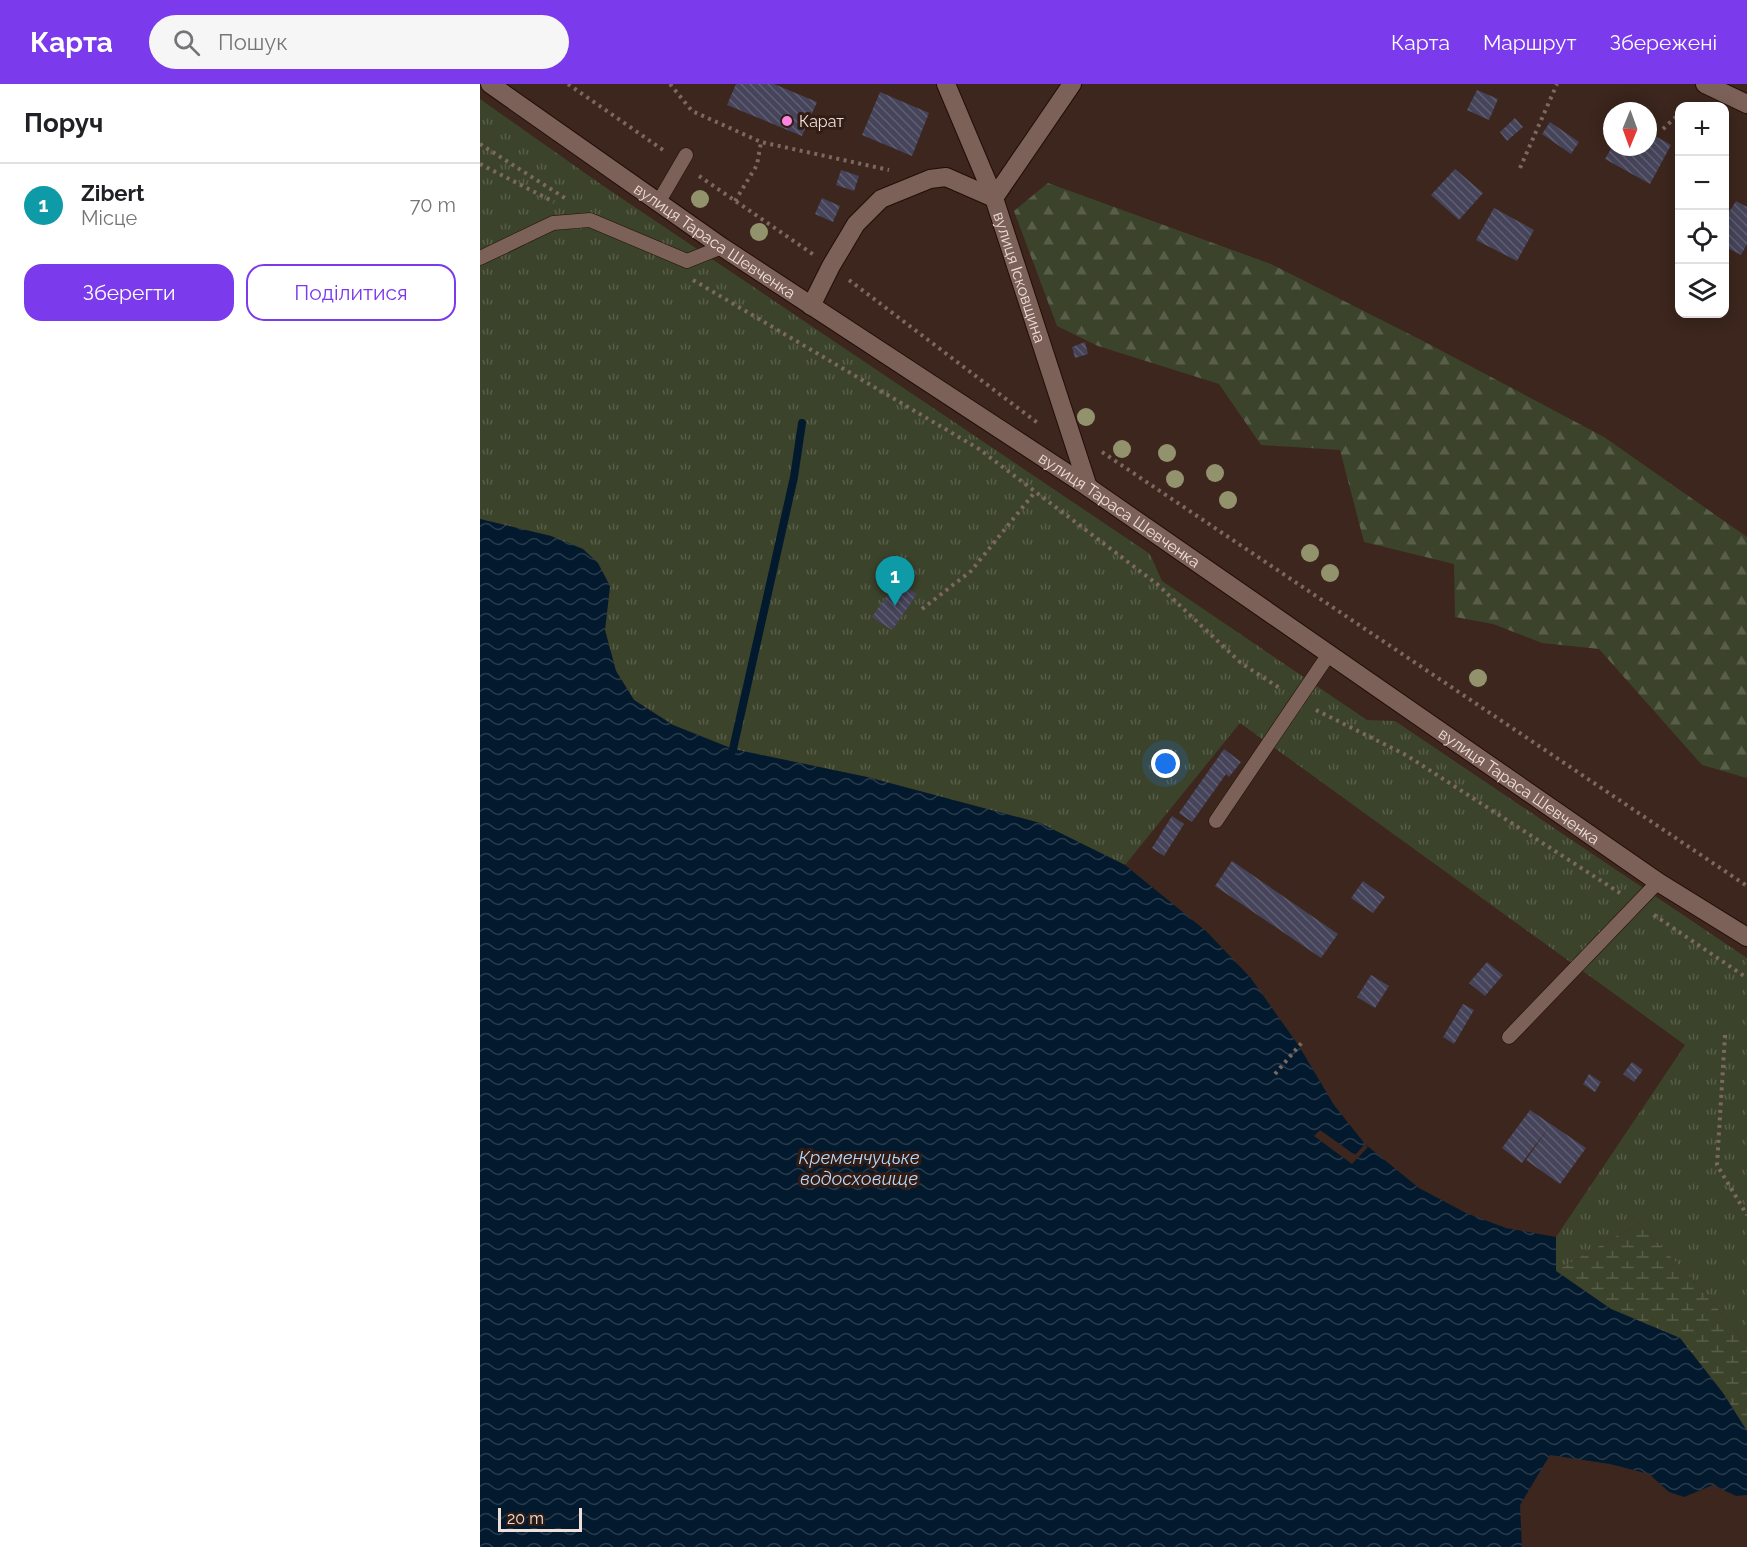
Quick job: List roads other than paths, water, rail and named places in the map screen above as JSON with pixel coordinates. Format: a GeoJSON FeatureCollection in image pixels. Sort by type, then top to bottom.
{"type":"FeatureCollection","features":[{"type":"Feature","properties":{"kind":"street","name":"вулиця Тараса Шевченка"},"geometry":{"type":"LineString","coordinates":[[490,84],[722,247],[1088,487],[1659,882],[1747,938]]}},
{"type":"Feature","properties":{"kind":"street"},"geometry":{"type":"LineString","coordinates":[[946,84],[994,198]]}},
{"type":"Feature","properties":{"kind":"street","name":"вулиця Ісковщина"},"geometry":{"type":"LineString","coordinates":[[1072,84],[994,198],[1088,487]]}},
{"type":"Feature","properties":{"kind":"street"},"geometry":{"type":"LineString","coordinates":[[1705,84],[1747,104]]}},
{"type":"Feature","properties":{"kind":"street"},"geometry":{"type":"LineString","coordinates":[[811,306],[856,224],[881,199],[930,179],[946,177],[994,198]]}},
{"type":"Feature","properties":{"kind":"lane"},"geometry":{"type":"LineString","coordinates":[[658,203],[684,159]]}},
{"type":"Feature","properties":{"kind":"lane"},"geometry":{"type":"LineString","coordinates":[[480,258],[553,223],[590,220],[687,261],[722,247]]}},
{"type":"Feature","properties":{"kind":"lane"},"geometry":{"type":"LineString","coordinates":[[1216,821],[1329,654]]}},
{"type":"Feature","properties":{"kind":"lane"},"geometry":{"type":"LineString","coordinates":[[1509,1037],[1659,882]]}},
{"type":"Feature","properties":{"kind":"water","name":"Кременчуцьке водосховище"},"geometry":{"type":"Polygon","coordinates":[[[480,519],[551,536],[583,549],[598,563],[610,586],[605,630],[616,671],[634,700],[673,725],[733,749],[867,777],[1040,823],[1125,865],[1206,931],[1250,977],[1299,1046],[1334,1105],[1365,1144],[1419,1188],[1466,1213],[1506,1228],[1556,1237],[1556,1271],[1611,1309],[1680,1338],[1723,1393],[1747,1431],[1747,1495],[1736,1496],[1713,1485],[1684,1497],[1669,1492],[1649,1474],[1610,1464],[1550,1455],[1520,1505],[1522,1547],[480,1547],[480,519]]]}},
{"type":"Feature","properties":{"kind":"waterway"},"geometry":{"type":"LineString","coordinates":[[728,759],[733,749],[794,477],[802,423]]}},
{"type":"Feature","properties":{"kind":"place","name":"Карат"},"geometry":{"type":"Point","coordinates":[787,121]}},
{"type":"Feature","properties":{"kind":"place","name":"Zibert"},"geometry":{"type":"Point","coordinates":[895,606]}}]}
